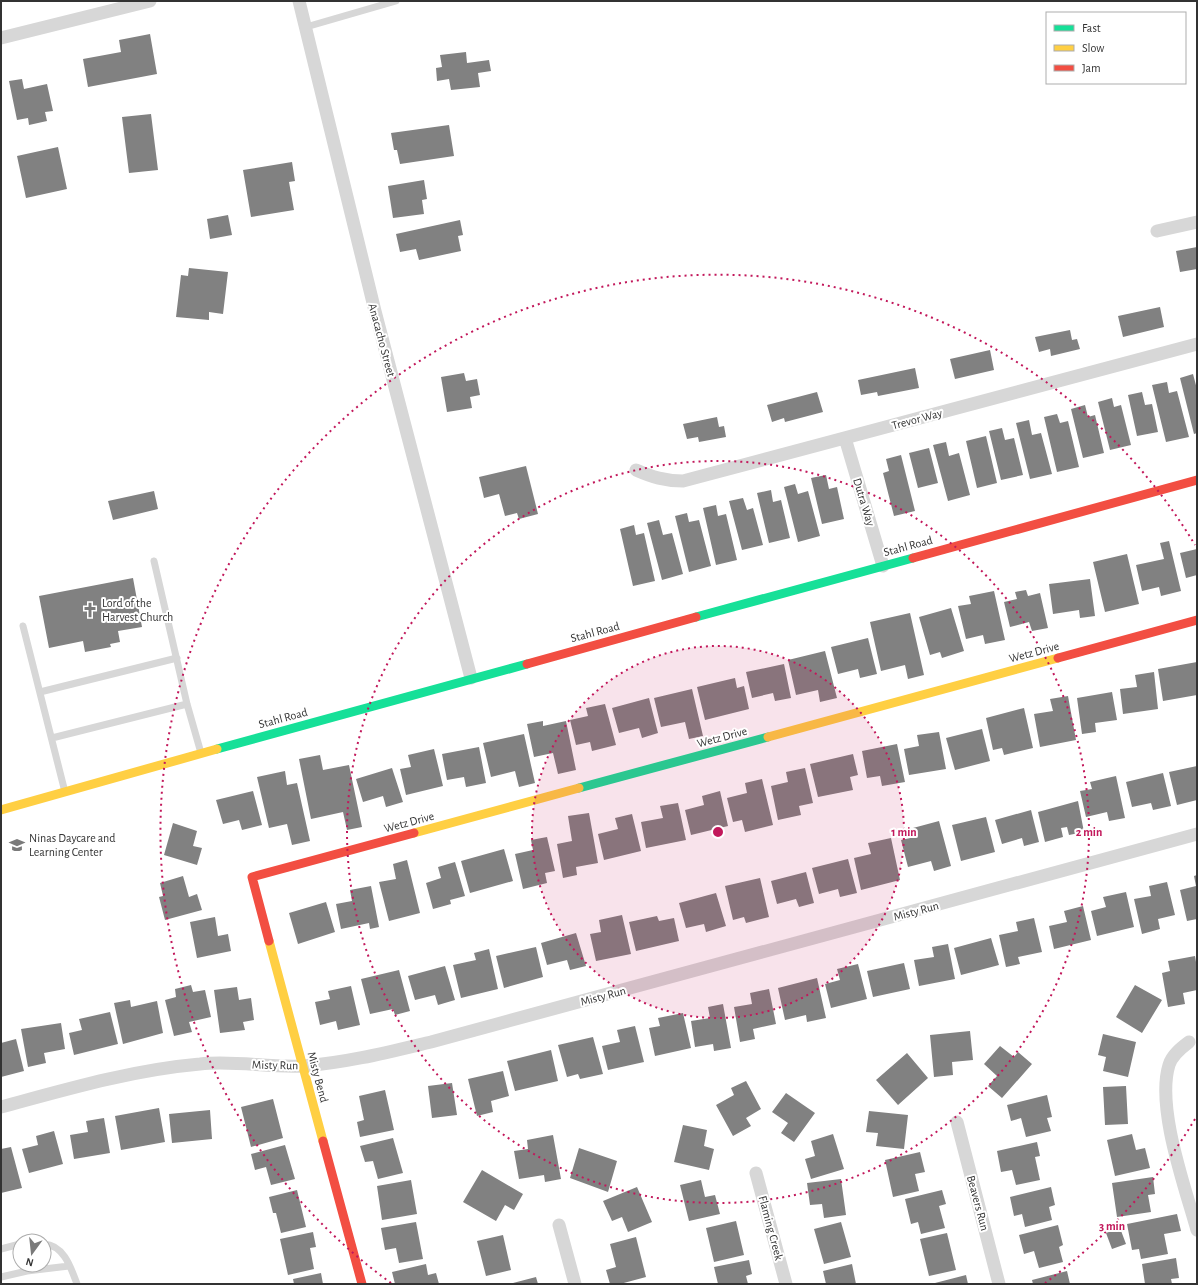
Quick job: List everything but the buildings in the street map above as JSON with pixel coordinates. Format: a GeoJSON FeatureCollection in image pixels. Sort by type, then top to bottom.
{"type":"FeatureCollection","features":[{"type":"Feature","properties":{"kind":"street"},"geometry":{"type":"LineString","coordinates":[[1,38],[150,1]]}},
{"type":"Feature","properties":{"kind":"street","name":"Anacacho Street"},"geometry":{"type":"LineString","coordinates":[[299,1],[374,311],[471,678]]}},
{"type":"Feature","properties":{"kind":"street"},"geometry":{"type":"LineString","coordinates":[[1157,232],[1197,222]]}},
{"type":"Feature","properties":{"kind":"street","name":"Trevor Way"},"geometry":{"type":"LineString","coordinates":[[636,470],[653,478],[669,481],[683,481],[1197,344]]}},
{"type":"Feature","properties":{"kind":"street","name":"Dutra Way"},"geometry":{"type":"LineString","coordinates":[[845,438],[883,566]]}},
{"type":"Feature","properties":{"kind":"street","name":"Stahl Road"},"geometry":{"type":"LineString","coordinates":[[1,810],[471,678],[1197,480]]}},
{"type":"Feature","properties":{"kind":"street","name":"Wetz Drive"},"geometry":{"type":"LineString","coordinates":[[252,877],[1197,620]]}},
{"type":"Feature","properties":{"kind":"street","name":"Misty Run"},"geometry":{"type":"LineString","coordinates":[[1,1107],[107,1079],[154,1069],[202,1063],[302,1066],[367,1057],[431,1042],[1197,834]]}},
{"type":"Feature","properties":{"kind":"street","name":"Misty Bend"},"geometry":{"type":"LineString","coordinates":[[252,877],[362,1284]]}},
{"type":"Feature","properties":{"kind":"street"},"geometry":{"type":"LineString","coordinates":[[1189,1042],[1179,1050],[1169,1064],[1166,1094],[1169,1124],[1197,1230]]}},
{"type":"Feature","properties":{"kind":"street","name":"Beavers Run"},"geometry":{"type":"LineString","coordinates":[[957,1122],[999,1284]]}},
{"type":"Feature","properties":{"kind":"street","name":"Flaming Creek"},"geometry":{"type":"LineString","coordinates":[[756,1173],[786,1284]]}},
{"type":"Feature","properties":{"kind":"street"},"geometry":{"type":"LineString","coordinates":[[559,1225],[575,1284]]}},
{"type":"Feature","properties":{"kind":"lane"},"geometry":{"type":"LineString","coordinates":[[306,27],[396,1]]}},
{"type":"Feature","properties":{"kind":"lane"},"geometry":{"type":"LineString","coordinates":[[154,561],[187,704],[201,753]]}},
{"type":"Feature","properties":{"kind":"lane"},"geometry":{"type":"LineString","coordinates":[[23,626],[65,792]]}},
{"type":"Feature","properties":{"kind":"lane"},"geometry":{"type":"LineString","coordinates":[[40,692],[177,658]]}},
{"type":"Feature","properties":{"kind":"lane"},"geometry":{"type":"LineString","coordinates":[[52,738],[187,704]]}},
{"type":"Feature","properties":{"kind":"lane"},"geometry":{"type":"LineString","coordinates":[[52,1244],[62,1252],[77,1284]]}},
{"type":"Feature","properties":{"kind":"lane"},"geometry":{"type":"LineString","coordinates":[[1,1249],[12,1246]]}},
{"type":"Feature","properties":{"kind":"lane"},"geometry":{"type":"LineString","coordinates":[[1,1277],[27,1271],[69,1266]]}},
{"type":"Feature","properties":{"kind":"traffic: fast"},"geometry":{"type":"LineString","coordinates":[[696,617],[913,558]]}},
{"type":"Feature","properties":{"kind":"traffic: fast"},"geometry":{"type":"LineString","coordinates":[[217,749],[527,664]]}},
{"type":"Feature","properties":{"kind":"traffic: fast"},"geometry":{"type":"LineString","coordinates":[[579,788],[768,737]]}},
{"type":"Feature","properties":{"kind":"traffic: slow"},"geometry":{"type":"LineString","coordinates":[[768,737],[1058,658]]}},
{"type":"Feature","properties":{"kind":"traffic: slow"},"geometry":{"type":"LineString","coordinates":[[1,810],[217,749]]}},
{"type":"Feature","properties":{"kind":"traffic: slow"},"geometry":{"type":"LineString","coordinates":[[414,833],[579,788]]}},
{"type":"Feature","properties":{"kind":"traffic: slow"},"geometry":{"type":"LineString","coordinates":[[269,941],[323,1141]]}},
{"type":"Feature","properties":{"kind":"traffic: jam"},"geometry":{"type":"LineString","coordinates":[[913,558],[1197,480]]}},
{"type":"Feature","properties":{"kind":"traffic: jam"},"geometry":{"type":"LineString","coordinates":[[527,664],[696,617]]}},
{"type":"Feature","properties":{"kind":"traffic: jam"},"geometry":{"type":"LineString","coordinates":[[1058,658],[1197,620]]}},
{"type":"Feature","properties":{"kind":"traffic: jam"},"geometry":{"type":"LineString","coordinates":[[269,941],[252,877],[414,833]]}},
{"type":"Feature","properties":{"kind":"traffic: jam"},"geometry":{"type":"LineString","coordinates":[[323,1141],[362,1284]]}},
{"type":"Feature","properties":{"kind":"place","name":"Lord of the Harvest Church"},"geometry":{"type":"Point","coordinates":[90,610]}},
{"type":"Feature","properties":{"kind":"place","name":"Ninas Daycare and Learning Center"},"geometry":{"type":"Point","coordinates":[17,845]}}]}
